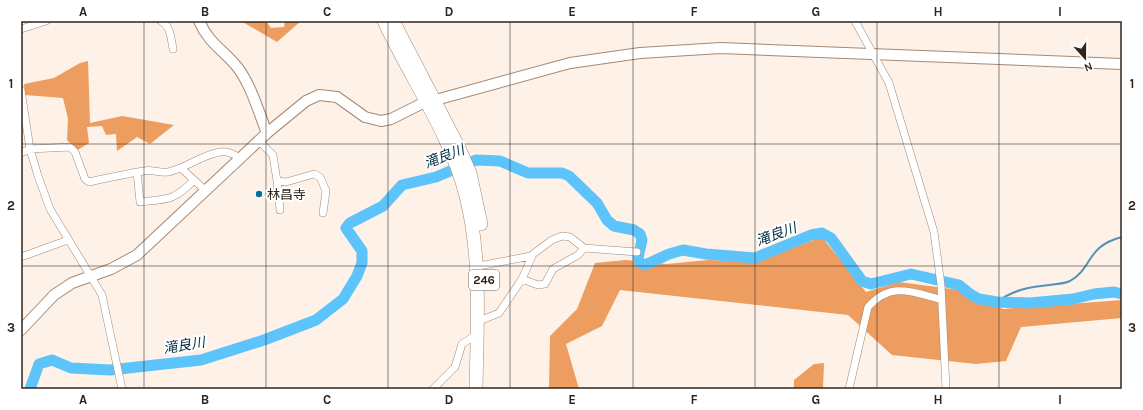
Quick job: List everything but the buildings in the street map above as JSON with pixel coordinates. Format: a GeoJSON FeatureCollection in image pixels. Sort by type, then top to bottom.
{"type":"FeatureCollection","features":[{"type":"Feature","properties":{"kind":"highway","name":"246"},"geometry":{"type":"LineString","coordinates":[[384,21],[431,102]]}},
{"type":"Feature","properties":{"kind":"highway","name":"246"},"geometry":{"type":"LineString","coordinates":[[393,21],[455,150],[480,219],[484,265],[483,389]]}},
{"type":"Feature","properties":{"kind":"highway","name":"246"},"geometry":{"type":"LineString","coordinates":[[465,175],[476,246],[476,389]]}},
{"type":"Feature","properties":{"kind":"street"},"geometry":{"type":"LineString","coordinates":[[21,29],[46,21]]}},
{"type":"Feature","properties":{"kind":"street"},"geometry":{"type":"LineString","coordinates":[[161,21],[165,23],[170,31],[173,49]]}},
{"type":"Feature","properties":{"kind":"street"},"geometry":{"type":"LineString","coordinates":[[199,21],[205,34],[211,42],[238,68],[245,80],[267,133]]}},
{"type":"Feature","properties":{"kind":"street"},"geometry":{"type":"LineString","coordinates":[[855,21],[889,83],[934,232],[941,285],[940,300],[946,389]]}},
{"type":"Feature","properties":{"kind":"street"},"geometry":{"type":"LineString","coordinates":[[21,330],[54,295],[72,283],[111,269],[137,255],[267,133],[306,101],[319,95],[337,97],[365,117],[380,121],[390,119],[431,102],[563,65],[640,52],[721,48],[1122,64]]}},
{"type":"Feature","properties":{"kind":"street"},"geometry":{"type":"LineString","coordinates":[[21,90],[30,150],[50,209],[99,289],[106,306],[122,389]]}},
{"type":"Feature","properties":{"kind":"street"},"geometry":{"type":"LineString","coordinates":[[259,141],[273,155],[280,210]]}},
{"type":"Feature","properties":{"kind":"street"},"geometry":{"type":"LineString","coordinates":[[21,153],[30,150],[70,147],[76,152],[85,180],[89,182],[146,170],[158,173],[181,168],[205,155],[220,152],[228,152],[240,158]]}},
{"type":"Feature","properties":{"kind":"street"},"geometry":{"type":"LineString","coordinates":[[181,168],[206,191]]}},
{"type":"Feature","properties":{"kind":"street"},"geometry":{"type":"LineString","coordinates":[[137,172],[140,202],[168,199],[181,193],[194,180]]}},
{"type":"Feature","properties":{"kind":"street"},"geometry":{"type":"LineString","coordinates":[[277,181],[286,182],[314,174],[320,177],[326,191],[324,213]]}},
{"type":"Feature","properties":{"kind":"street"},"geometry":{"type":"LineString","coordinates":[[484,265],[531,256],[552,240],[562,236],[570,237],[584,248],[637,252]]}},
{"type":"Feature","properties":{"kind":"street"},"geometry":{"type":"LineString","coordinates":[[21,257],[68,240]]}},
{"type":"Feature","properties":{"kind":"street"},"geometry":{"type":"LineString","coordinates":[[522,279],[538,285],[544,284],[553,269],[578,255],[584,248]]}},
{"type":"Feature","properties":{"kind":"street"},"geometry":{"type":"LineString","coordinates":[[484,319],[499,313],[522,279],[531,256]]}},
{"type":"Feature","properties":{"kind":"street"},"geometry":{"type":"LineString","coordinates":[[849,389],[868,307],[874,301],[889,293],[900,290],[940,300]]}},
{"type":"Feature","properties":{"kind":"street"},"geometry":{"type":"LineString","coordinates":[[432,389],[455,367],[462,344],[476,336]]}},
{"type":"Feature","properties":{"kind":"shaded area"},"geometry":{"type":"Polygon","coordinates":[[[241,21],[266,21],[271,28],[284,27],[285,21],[301,21],[277,42],[241,21]]]}},
{"type":"Feature","properties":{"kind":"shaded area"},"geometry":{"type":"Polygon","coordinates":[[[88,61],[90,123],[122,116],[174,125],[150,144],[137,137],[117,151],[116,134],[106,135],[102,126],[87,127],[89,143],[76,151],[67,140],[68,119],[63,98],[25,95],[24,84],[54,78],[80,63],[88,61]]]}},
{"type":"Feature","properties":{"kind":"shaded area"},"geometry":{"type":"Polygon","coordinates":[[[822,237],[866,292],[899,282],[967,291],[1003,309],[1122,300],[1122,318],[1021,327],[1006,361],[976,364],[892,355],[848,315],[620,290],[602,326],[566,344],[579,389],[549,389],[550,336],[577,309],[595,263],[626,260],[667,264],[708,260],[754,262],[822,237]]]}},
{"type":"Feature","properties":{"kind":"shaded area"},"geometry":{"type":"Polygon","coordinates":[[[824,363],[823,389],[794,389],[794,380],[814,364],[824,363]]]}},
{"type":"Feature","properties":{"kind":"waterway","name":"滝良川"},"geometry":{"type":"LineString","coordinates":[[30,389],[39,364],[52,360],[71,368],[110,370],[201,360],[264,340],[316,320],[343,299],[357,276],[362,263],[362,251],[346,228],[350,223],[383,206],[402,185],[436,177],[476,160],[500,161],[528,173],[562,173],[569,176],[597,203],[607,220],[614,226],[634,230],[640,234],[642,240],[638,258],[640,263],[645,265],[669,254],[683,250],[706,254],[755,258],[811,235],[822,233],[831,238],[862,281],[871,284],[911,274],[959,285],[979,299],[997,302],[1030,303],[1073,299],[1094,294],[1114,292],[1122,294]]}},
{"type":"Feature","properties":{"kind":"waterway","name":"滝良川"},"geometry":{"type":"LineString","coordinates":[[997,302],[1022,290],[1070,281],[1083,270],[1096,251],[1110,241],[1122,237]]}},
{"type":"Feature","properties":{"kind":"place","name":"林昌寺"},"geometry":{"type":"Point","coordinates":[259,194]}}]}
